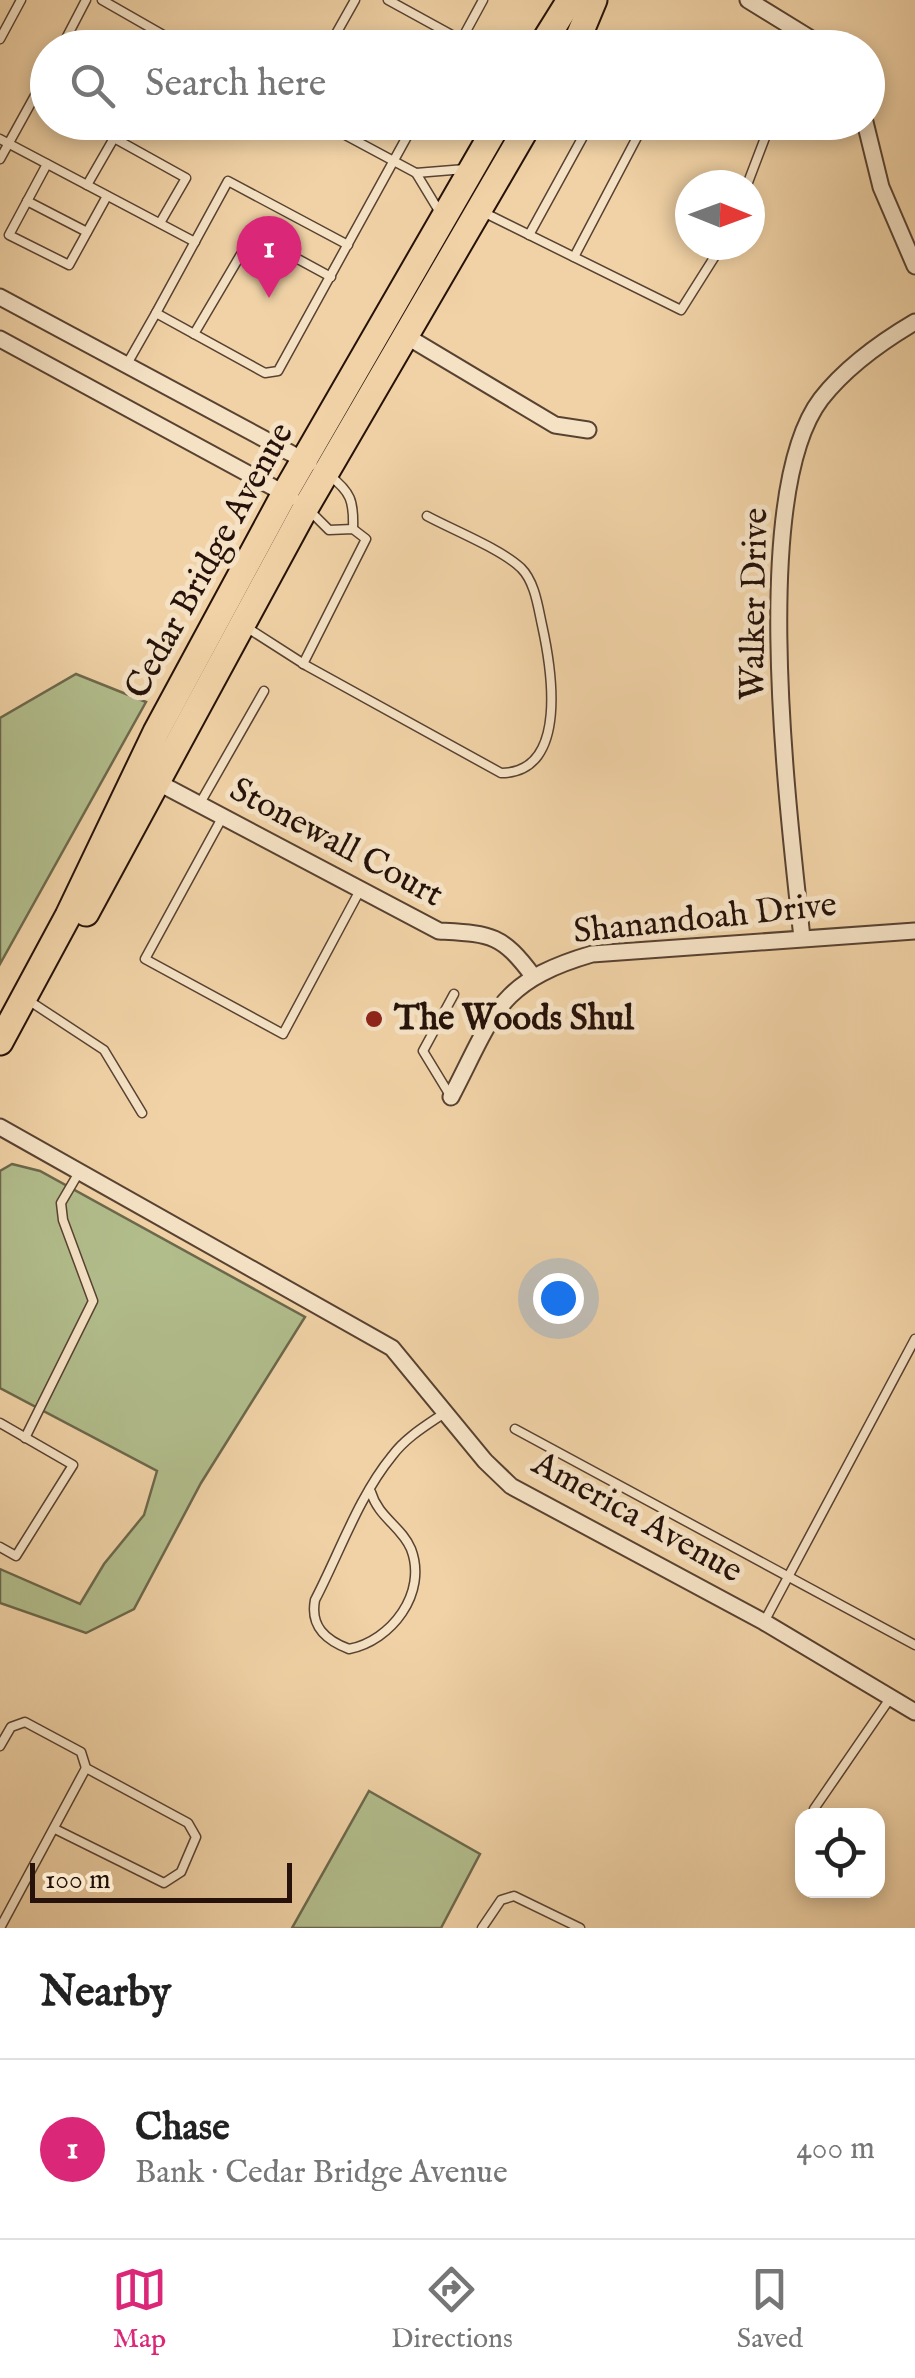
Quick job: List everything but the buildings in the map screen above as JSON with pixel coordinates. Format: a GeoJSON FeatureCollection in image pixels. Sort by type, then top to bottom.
{"type":"FeatureCollection","features":[{"type":"Feature","properties":{"kind":"main road"},"geometry":{"type":"LineString","coordinates":[[551,30],[570,0]]}},
{"type":"Feature","properties":{"kind":"main road"},"geometry":{"type":"LineString","coordinates":[[582,30],[594,0]]}},
{"type":"Feature","properties":{"kind":"main road","name":"Cedar Bridge Avenue"},"geometry":{"type":"LineString","coordinates":[[315,467],[443,219],[490,140]]}},
{"type":"Feature","properties":{"kind":"main road"},"geometry":{"type":"LineString","coordinates":[[41,966],[81,922],[159,783],[242,624],[295,500],[406,336],[520,140]]}},
{"type":"Feature","properties":{"kind":"main road","name":"Cedar Bridge Avenue"},"geometry":{"type":"LineString","coordinates":[[0,1042],[156,732],[295,500]]}},
{"type":"Feature","properties":{"kind":"street"},"geometry":{"type":"LineString","coordinates":[[748,0],[794,30]]}},
{"type":"Feature","properties":{"kind":"street"},"geometry":{"type":"LineString","coordinates":[[870,140],[881,186],[915,266]]}},
{"type":"Feature","properties":{"kind":"street"},"geometry":{"type":"LineString","coordinates":[[0,296],[315,467]]}},
{"type":"Feature","properties":{"kind":"street","name":"Walker Drive"},"geometry":{"type":"LineString","coordinates":[[802,938],[779,665],[783,507],[788,479],[803,433],[821,399],[876,345],[915,322]]}},
{"type":"Feature","properties":{"kind":"street"},"geometry":{"type":"LineString","coordinates":[[406,336],[555,426],[588,430]]}},
{"type":"Feature","properties":{"kind":"street"},"geometry":{"type":"LineString","coordinates":[[0,339],[295,500]]}},
{"type":"Feature","properties":{"kind":"street","name":"Stonewall Court"},"geometry":{"type":"LineString","coordinates":[[159,783],[439,932],[491,934],[513,949],[533,976]]}},
{"type":"Feature","properties":{"kind":"street","name":"Shanandoah Drive"},"geometry":{"type":"LineString","coordinates":[[451,1097],[495,1012],[516,987],[547,967],[592,954],[915,931]]}},
{"type":"Feature","properties":{"kind":"street","name":"America Avenue"},"geometry":{"type":"LineString","coordinates":[[0,1127],[392,1348],[511,1486],[764,1622],[915,1712]]}},
{"type":"Feature","properties":{"kind":"lane"},"geometry":{"type":"LineString","coordinates":[[0,39],[21,0]]}},
{"type":"Feature","properties":{"kind":"lane"},"geometry":{"type":"LineString","coordinates":[[70,30],[86,0]]}},
{"type":"Feature","properties":{"kind":"lane"},"geometry":{"type":"LineString","coordinates":[[102,0],[154,30]]}},
{"type":"Feature","properties":{"kind":"lane"},"geometry":{"type":"LineString","coordinates":[[338,30],[355,0]]}},
{"type":"Feature","properties":{"kind":"lane"},"geometry":{"type":"LineString","coordinates":[[388,0],[436,30]]}},
{"type":"Feature","properties":{"kind":"lane"},"geometry":{"type":"LineString","coordinates":[[467,30],[483,0]]}},
{"type":"Feature","properties":{"kind":"lane"},"geometry":{"type":"LineString","coordinates":[[0,159],[4,141],[30,100]]}},
{"type":"Feature","properties":{"kind":"lane"},"geometry":{"type":"LineString","coordinates":[[87,184],[113,140]]}},
{"type":"Feature","properties":{"kind":"lane"},"geometry":{"type":"LineString","coordinates":[[118,140],[186,178],[160,223]]}},
{"type":"Feature","properties":{"kind":"lane"},"geometry":{"type":"LineString","coordinates":[[355,140],[416,173],[443,219]]}},
{"type":"Feature","properties":{"kind":"lane"},"geometry":{"type":"LineString","coordinates":[[156,313],[264,373],[278,371],[405,140]]}},
{"type":"Feature","properties":{"kind":"lane"},"geometry":{"type":"LineString","coordinates":[[529,235],[581,140]]}},
{"type":"Feature","properties":{"kind":"lane"},"geometry":{"type":"LineString","coordinates":[[574,257],[636,140]]}},
{"type":"Feature","properties":{"kind":"lane"},"geometry":{"type":"LineString","coordinates":[[752,170],[763,140]]}},
{"type":"Feature","properties":{"kind":"lane"},"geometry":{"type":"LineString","coordinates":[[4,141],[195,242]]}},
{"type":"Feature","properties":{"kind":"lane"},"geometry":{"type":"LineString","coordinates":[[48,164],[9,235],[69,266],[107,196]]}},
{"type":"Feature","properties":{"kind":"lane"},"geometry":{"type":"LineString","coordinates":[[416,173],[475,168]]}},
{"type":"Feature","properties":{"kind":"lane"},"geometry":{"type":"LineString","coordinates":[[125,366],[228,180],[348,245]]}},
{"type":"Feature","properties":{"kind":"lane"},"geometry":{"type":"LineString","coordinates":[[27,201],[87,232]]}},
{"type":"Feature","properties":{"kind":"lane"},"geometry":{"type":"LineString","coordinates":[[479,210],[681,310],[713,260]]}},
{"type":"Feature","properties":{"kind":"lane"},"geometry":{"type":"LineString","coordinates":[[194,334],[247,244],[261,239],[331,277]]}},
{"type":"Feature","properties":{"kind":"lane"},"geometry":{"type":"LineString","coordinates":[[315,467],[347,488],[354,502],[353,529]]}},
{"type":"Feature","properties":{"kind":"lane"},"geometry":{"type":"LineString","coordinates":[[295,500],[329,530],[353,529],[366,539],[303,664]]}},
{"type":"Feature","properties":{"kind":"lane"},"geometry":{"type":"LineString","coordinates":[[242,624],[303,664],[501,773],[522,769],[535,756],[552,724],[554,678],[534,590],[522,568],[428,516]]}},
{"type":"Feature","properties":{"kind":"lane"},"geometry":{"type":"LineString","coordinates":[[199,805],[264,691]]}},
{"type":"Feature","properties":{"kind":"lane"},"geometry":{"type":"LineString","coordinates":[[222,818],[145,959],[162,969],[283,1034],[359,892]]}},
{"type":"Feature","properties":{"kind":"lane"},"geometry":{"type":"LineString","coordinates":[[451,1097],[423,1051],[454,994]]}},
{"type":"Feature","properties":{"kind":"lane"},"geometry":{"type":"LineString","coordinates":[[24,998],[104,1050],[142,1113]]}},
{"type":"Feature","properties":{"kind":"lane"},"geometry":{"type":"LineString","coordinates":[[25,1438],[93,1302],[63,1220],[61,1203],[78,1174]]}},
{"type":"Feature","properties":{"kind":"lane"},"geometry":{"type":"LineString","coordinates":[[764,1622],[915,1340]]}},
{"type":"Feature","properties":{"kind":"lane"},"geometry":{"type":"LineString","coordinates":[[371,1492],[376,1509],[410,1544],[416,1568],[411,1592],[390,1631],[370,1645],[349,1649],[318,1629],[312,1616],[315,1600],[371,1492],[406,1440],[446,1412]]}},
{"type":"Feature","properties":{"kind":"lane"},"geometry":{"type":"LineString","coordinates":[[0,1423],[73,1465],[16,1556],[0,1547]]}},
{"type":"Feature","properties":{"kind":"lane"},"geometry":{"type":"LineString","coordinates":[[515,1429],[915,1645]]}},
{"type":"Feature","properties":{"kind":"lane"},"geometry":{"type":"LineString","coordinates":[[815,1808],[890,1697]]}},
{"type":"Feature","properties":{"kind":"lane"},"geometry":{"type":"LineString","coordinates":[[0,1746],[10,1727],[25,1722],[81,1752],[86,1768],[0,1928]]}},
{"type":"Feature","properties":{"kind":"lane"},"geometry":{"type":"LineString","coordinates":[[55,1829],[158,1882],[175,1878],[188,1859],[196,1837],[188,1823],[86,1768]]}},
{"type":"Feature","properties":{"kind":"lane"},"geometry":{"type":"LineString","coordinates":[[482,1928],[501,1900],[514,1896],[580,1928]]}},
{"type":"Feature","properties":{"kind":"lane"},"geometry":{"type":"LineString","coordinates":[[0,1906],[10,1911]]}},
{"type":"Feature","properties":{"kind":"green space"},"geometry":{"type":"Polygon","coordinates":[[[76,674],[146,702],[0,964],[0,718],[76,674]]]}},
{"type":"Feature","properties":{"kind":"green space"},"geometry":{"type":"Polygon","coordinates":[[[12,1164],[40,1171],[305,1317],[201,1483],[134,1609],[86,1633],[0,1603],[0,1569],[80,1604],[104,1564],[144,1515],[157,1471],[0,1388],[0,1171],[12,1164]]]}},
{"type":"Feature","properties":{"kind":"green space"},"geometry":{"type":"Polygon","coordinates":[[[369,1791],[480,1854],[441,1928],[292,1928],[369,1791]]]}},
{"type":"Feature","properties":{"kind":"place","name":"Chase"},"geometry":{"type":"Point","coordinates":[269,298]}},
{"type":"Feature","properties":{"kind":"place","name":"The Woods Shul"},"geometry":{"type":"Point","coordinates":[374,1019]}}]}
